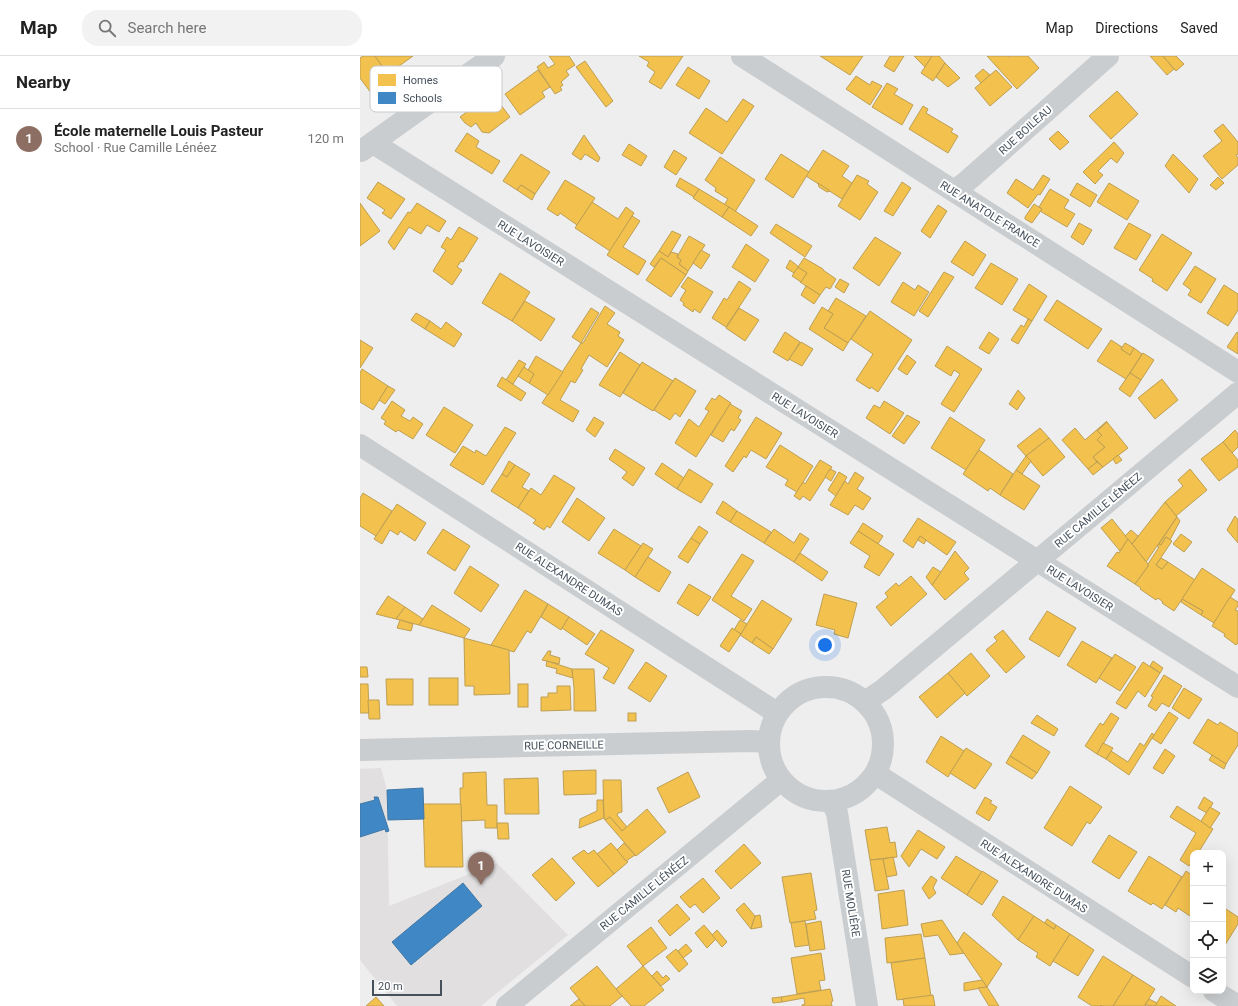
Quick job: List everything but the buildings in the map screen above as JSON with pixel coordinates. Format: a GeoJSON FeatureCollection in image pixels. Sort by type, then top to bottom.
{"type":"FeatureCollection","features":[{"type":"Feature","properties":{"kind":"street"},"geometry":{"type":"LineString","coordinates":[[480,66],[494,56]]}},
{"type":"Feature","properties":{"kind":"street","name":"RUE ANATOLE FRANCE"},"geometry":{"type":"LineString","coordinates":[[742,56],[1238,372]]}},
{"type":"Feature","properties":{"kind":"street","name":"RUE BOILEAU"},"geometry":{"type":"LineString","coordinates":[[954,191],[966,183],[1102,62]]}},
{"type":"Feature","properties":{"kind":"street"},"geometry":{"type":"LineString","coordinates":[[366,147],[415,112]]}},
{"type":"Feature","properties":{"kind":"street","name":"RUE LAVOISIER"},"geometry":{"type":"LineString","coordinates":[[366,147],[1037,561],[1238,688]]}},
{"type":"Feature","properties":{"kind":"street","name":"RUE CAMILLE LÉNÉEZ"},"geometry":{"type":"LineString","coordinates":[[865,702],[884,689],[1238,393]]}},
{"type":"Feature","properties":{"kind":"street","name":"RUE ALEXANDRE DUMAS"},"geometry":{"type":"LineString","coordinates":[[360,445],[777,712]]}},
{"type":"Feature","properties":{"kind":"street"},"geometry":{"type":"LineString","coordinates":[[829,686],[849,691],[865,702],[878,717],[884,736],[883,756],[876,774],[864,787],[849,797],[832,802],[813,800],[795,793],[781,780],[774,769],[769,756],[768,742],[770,727],[777,712],[791,698],[809,689],[829,686]]}},
{"type":"Feature","properties":{"kind":"street","name":"RUE CORNEILLE"},"geometry":{"type":"LineString","coordinates":[[360,750],[750,741],[768,742]]}},
{"type":"Feature","properties":{"kind":"street","name":"RUE ALEXANDRE DUMAS"},"geometry":{"type":"LineString","coordinates":[[876,774],[1190,975]]}},
{"type":"Feature","properties":{"kind":"street","name":"RUE CAMILLE LÉNÉEZ"},"geometry":{"type":"LineString","coordinates":[[507,1006],[781,780]]}},
{"type":"Feature","properties":{"kind":"street","name":"RUE MOLIÈRE"},"geometry":{"type":"LineString","coordinates":[[832,802],[837,813],[867,1006]]}},
{"type":"Feature","properties":{"kind":"street"},"geometry":{"type":"LineString","coordinates":[[1219,994],[1238,1006]]}},
{"type":"Feature","properties":{"kind":"shaded area"},"geometry":{"type":"Polygon","coordinates":[[[381,768],[387,790],[389,906],[497,863],[568,935],[481,1006],[397,1006],[360,960],[360,769],[381,768]]]}},
{"type":"Feature","properties":{"kind":"place","name":"École maternelle Louis Pasteur"},"geometry":{"type":"Point","coordinates":[481,885]}}]}
